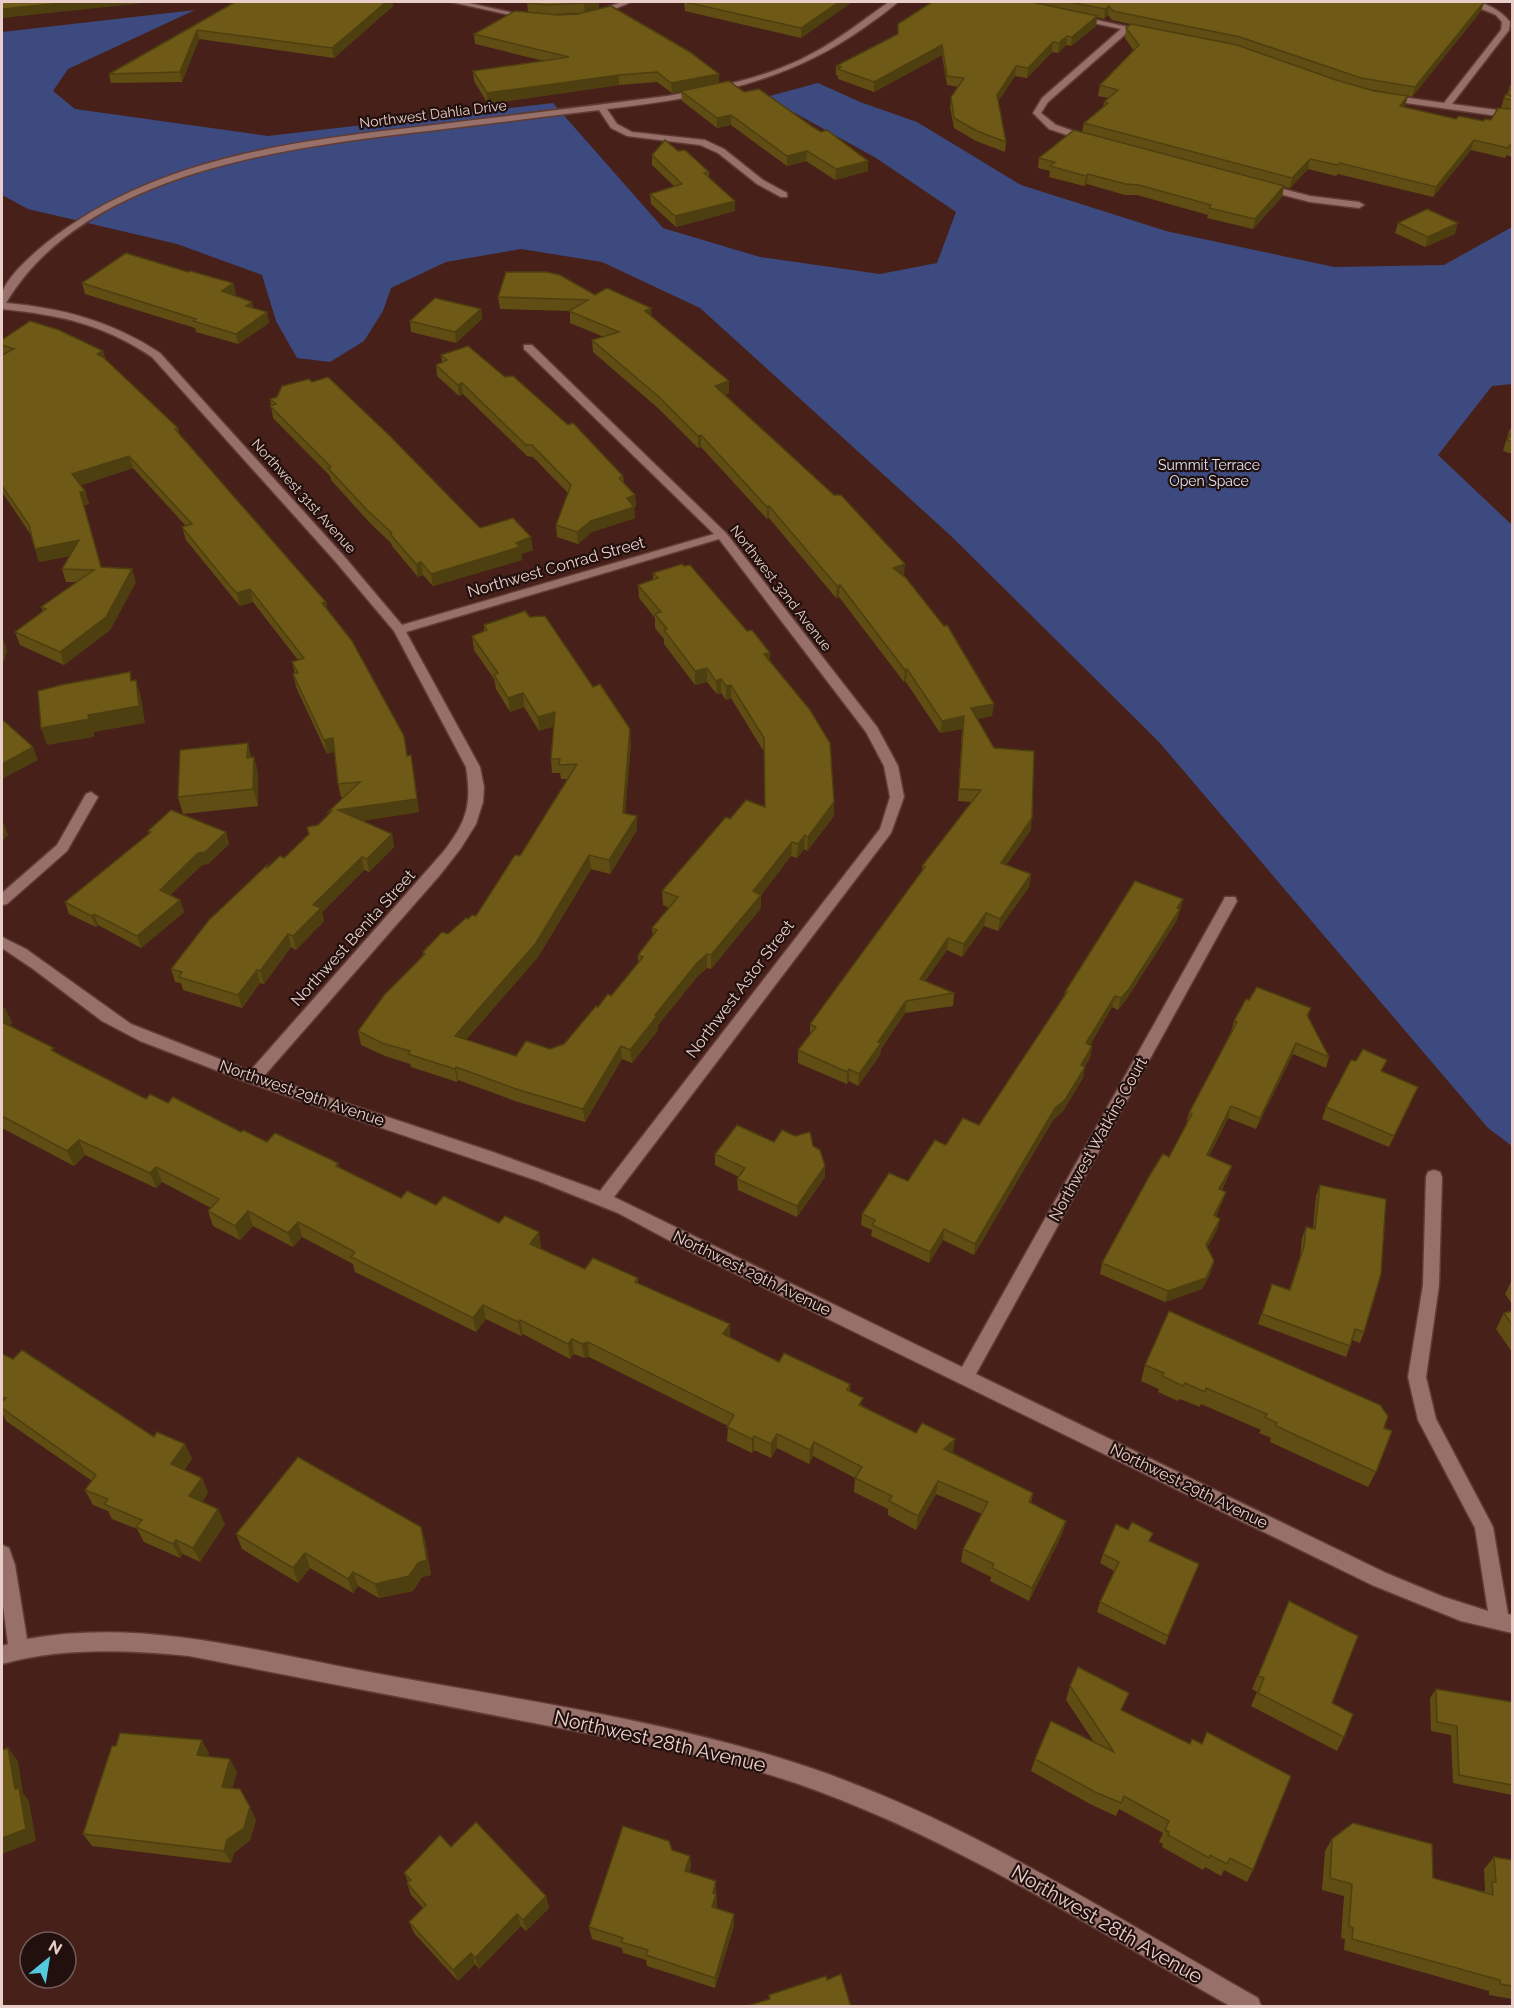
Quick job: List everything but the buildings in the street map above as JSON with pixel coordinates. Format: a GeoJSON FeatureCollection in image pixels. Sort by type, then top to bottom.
{"type":"FeatureCollection","features":[{"type":"Feature","properties":{"kind":"street"},"geometry":{"type":"LineString","coordinates":[[455,2],[533,18]]}},
{"type":"Feature","properties":{"kind":"street"},"geometry":{"type":"LineString","coordinates":[[589,16],[627,2]]}},
{"type":"Feature","properties":{"kind":"street","name":"Northwest Dahlia Drive"},"geometry":{"type":"LineString","coordinates":[[2,304],[11,283],[42,250],[81,222],[118,201],[184,173],[242,157],[311,143],[601,108],[713,90],[777,72],[812,57],[837,43],[894,2]]}},
{"type":"Feature","properties":{"kind":"street"},"geometry":{"type":"LineString","coordinates":[[1446,106],[1505,30],[1506,22],[1499,13],[1469,2]]}},
{"type":"Feature","properties":{"kind":"street"},"geometry":{"type":"LineString","coordinates":[[1072,16],[1161,35]]}},
{"type":"Feature","properties":{"kind":"street"},"geometry":{"type":"LineString","coordinates":[[1102,143],[1068,134],[1041,120],[1037,113],[1045,100],[1127,28]]}},
{"type":"Feature","properties":{"kind":"street"},"geometry":{"type":"LineString","coordinates":[[1383,97],[1512,115]]}},
{"type":"Feature","properties":{"kind":"street"},"geometry":{"type":"LineString","coordinates":[[601,108],[614,126],[630,134],[702,142],[721,151],[760,182],[784,195]]}},
{"type":"Feature","properties":{"kind":"street"},"geometry":{"type":"LineString","coordinates":[[1253,184],[1310,199],[1359,205]]}},
{"type":"Feature","properties":{"kind":"street","name":"Northwest 31st Avenue"},"geometry":{"type":"LineString","coordinates":[[2,304],[47,309],[94,322],[133,338],[156,355],[339,558],[399,630],[473,767],[477,790],[472,816]]}},
{"type":"Feature","properties":{"kind":"street","name":"Northwest 32nd Avenue"},"geometry":{"type":"LineString","coordinates":[[528,347],[722,536],[872,730],[891,766],[897,797]]}},
{"type":"Feature","properties":{"kind":"street","name":"Northwest Conrad Street"},"geometry":{"type":"LineString","coordinates":[[399,630],[722,536]]}},
{"type":"Feature","properties":{"kind":"street"},"geometry":{"type":"LineString","coordinates":[[2,900],[62,848],[91,797]]}},
{"type":"Feature","properties":{"kind":"street","name":"Northwest Astor Street"},"geometry":{"type":"LineString","coordinates":[[603,1199],[886,830],[897,797]]}},
{"type":"Feature","properties":{"kind":"street","name":"Northwest Benita Street"},"geometry":{"type":"LineString","coordinates":[[253,1078],[435,872],[456,846],[472,816]]}},
{"type":"Feature","properties":{"kind":"street","name":"Northwest Watkins Court"},"geometry":{"type":"LineString","coordinates":[[966,1376],[1230,901]]}},
{"type":"Feature","properties":{"kind":"street","name":"Northwest 29th Avenue"},"geometry":{"type":"LineString","coordinates":[[2,942],[20,951],[102,1015],[143,1037],[253,1078],[459,1145],[603,1199],[1379,1579],[1449,1608],[1506,1624]]}},
{"type":"Feature","properties":{"kind":"street"},"geometry":{"type":"LineString","coordinates":[[1434,1177],[1431,1285],[1417,1377],[1426,1420],[1484,1527],[1506,1624]]}},
{"type":"Feature","properties":{"kind":"street"},"geometry":{"type":"LineString","coordinates":[[2,1554],[6,1565],[10,1652]]}},
{"type":"Feature","properties":{"kind":"street","name":"Northwest 28th Avenue"},"geometry":{"type":"LineString","coordinates":[[10,1652],[86,1641],[139,1641],[189,1647],[629,1731],[731,1753],[813,1779],[897,1812],[968,1845],[1251,2007]]}},
{"type":"Feature","properties":{"kind":"green space","name":"Summit Terrace Open Space"},"geometry":{"type":"Polygon","coordinates":[[[195,10],[68,69],[53,91],[75,109],[268,136],[553,103],[663,228],[760,257],[880,274],[937,263],[956,212],[876,158],[766,97],[818,83],[860,102],[917,122],[1021,185],[1166,231],[1334,267],[1444,265],[1512,227],[1512,384],[1492,386],[1438,455],[1512,525],[1512,1146],[1488,1128],[1159,742],[950,535],[700,308],[602,262],[521,249],[446,262],[391,288],[383,311],[364,341],[330,362],[297,358],[276,321],[262,275],[177,244],[28,209],[2,195],[2,32],[195,10]]]}}]}
